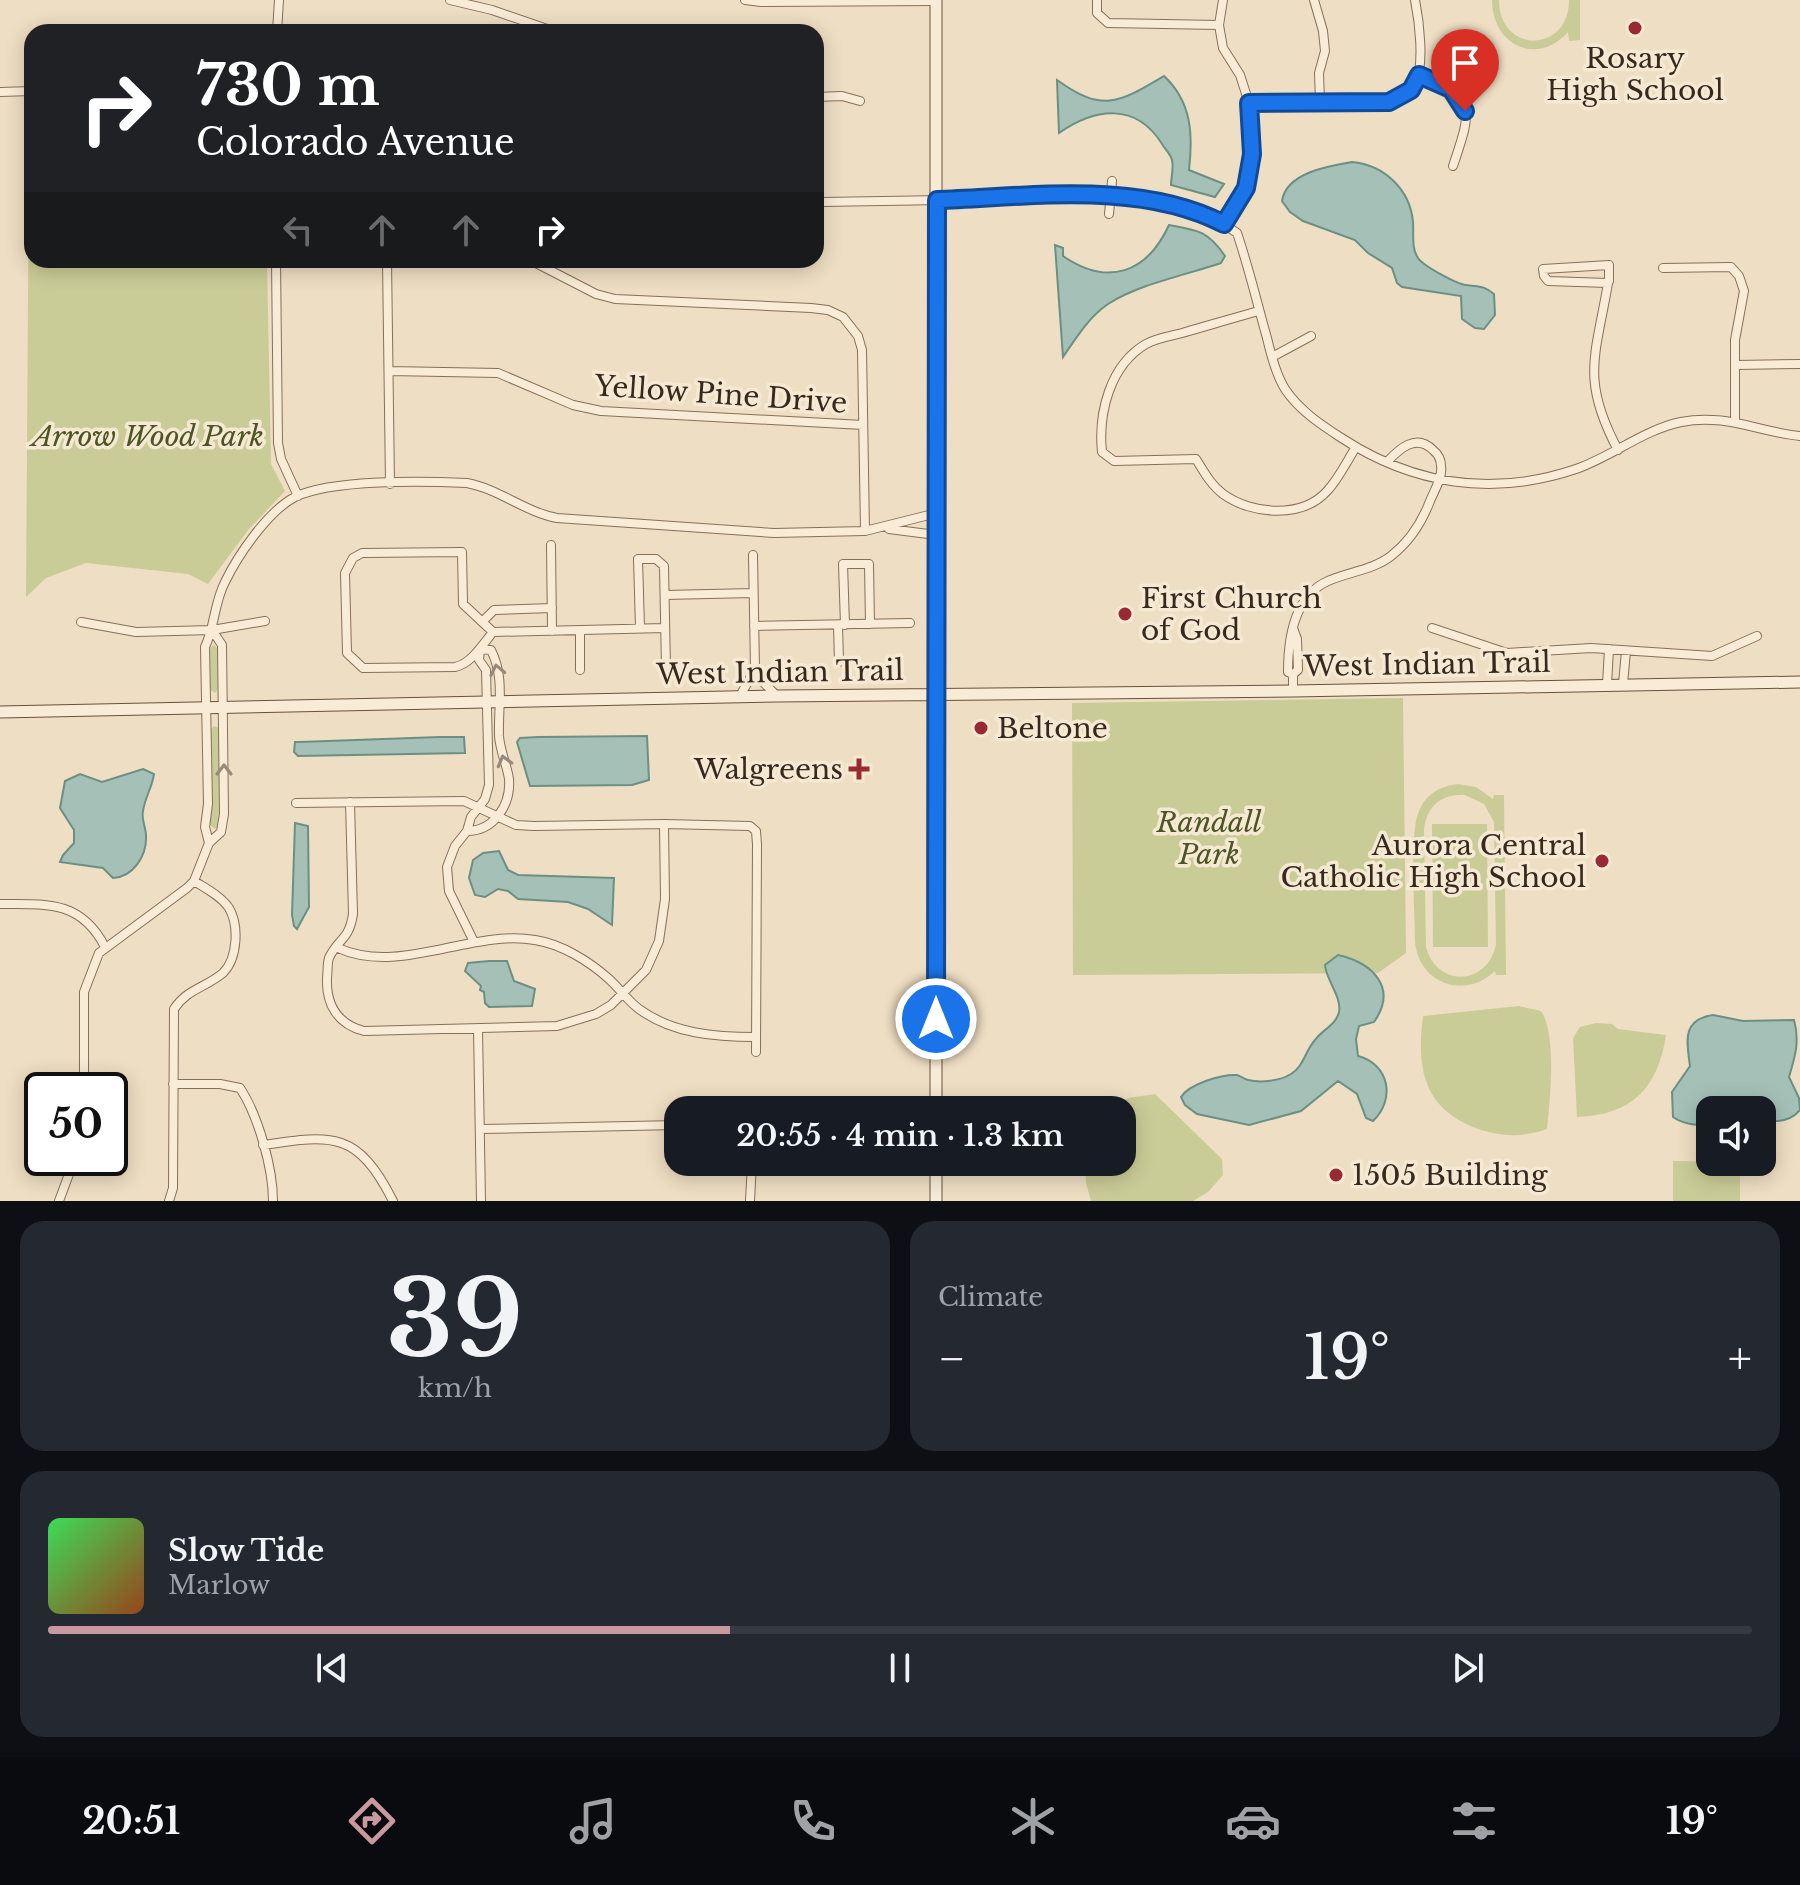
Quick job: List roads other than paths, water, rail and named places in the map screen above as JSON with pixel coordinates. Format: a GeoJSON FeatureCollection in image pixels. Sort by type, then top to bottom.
{"type":"FeatureCollection","features":[{"type":"Feature","properties":{"kind":"main road"},"geometry":{"type":"LineString","coordinates":[[936,1],[936,1096]]}},
{"type":"Feature","properties":{"kind":"main road","name":"West Indian Trail"},"geometry":{"type":"LineString","coordinates":[[0,712],[740,696],[1800,682]]}},
{"type":"Feature","properties":{"kind":"main road"},"geometry":{"type":"LineString","coordinates":[[936,1176],[936,1201]]}},
{"type":"Feature","properties":{"kind":"street"},"geometry":{"type":"LineString","coordinates":[[278,24],[279,0]]}},
{"type":"Feature","properties":{"kind":"street"},"geometry":{"type":"LineString","coordinates":[[450,0],[493,5],[537,24]]}},
{"type":"Feature","properties":{"kind":"street"},"geometry":{"type":"LineString","coordinates":[[745,0],[936,1]]}},
{"type":"Feature","properties":{"kind":"street"},"geometry":{"type":"LineString","coordinates":[[1097,0],[1097,13],[1108,23],[1219,25]]}},
{"type":"Feature","properties":{"kind":"street"},"geometry":{"type":"LineString","coordinates":[[1223,0],[1219,25],[1223,48],[1240,75],[1249,103],[1252,154],[1246,188],[1224,224]]}},
{"type":"Feature","properties":{"kind":"street"},"geometry":{"type":"LineString","coordinates":[[1314,0],[1325,51],[1319,73],[1320,102]]}},
{"type":"Feature","properties":{"kind":"street"},"geometry":{"type":"LineString","coordinates":[[1249,103],[1389,102],[1411,90],[1419,75],[1419,23],[1415,0]]}},
{"type":"Feature","properties":{"kind":"street"},"geometry":{"type":"LineString","coordinates":[[1419,75],[1451,89],[1465,111],[1465,129],[1453,166]]}},
{"type":"Feature","properties":{"kind":"street"},"geometry":{"type":"LineString","coordinates":[[0,92],[24,91]]}},
{"type":"Feature","properties":{"kind":"street"},"geometry":{"type":"LineString","coordinates":[[824,97],[842,96],[860,101]]}},
{"type":"Feature","properties":{"kind":"street"},"geometry":{"type":"LineString","coordinates":[[1109,214],[1112,181]]}},
{"type":"Feature","properties":{"kind":"street"},"geometry":{"type":"LineString","coordinates":[[824,202],[1110,196],[1198,210],[1237,233],[1272,357],[1285,388],[1301,408],[1356,447],[1438,481],[1485,484],[1532,481],[1575,469],[1655,430],[1682,422],[1712,419],[1735,421],[1800,436]]}},
{"type":"Feature","properties":{"kind":"street"},"geometry":{"type":"LineString","coordinates":[[1608,283],[1548,281],[1543,269],[1609,265],[1608,283],[1595,340],[1593,369],[1600,412],[1618,450]]}},
{"type":"Feature","properties":{"kind":"street"},"geometry":{"type":"LineString","coordinates":[[1663,268],[1731,267],[1739,276],[1744,291],[1736,331],[1735,421]]}},
{"type":"Feature","properties":{"kind":"street"},"geometry":{"type":"LineString","coordinates":[[276,268],[278,443],[281,459],[298,496]]}},
{"type":"Feature","properties":{"kind":"street"},"geometry":{"type":"LineString","coordinates":[[387,268],[390,484]]}},
{"type":"Feature","properties":{"kind":"street"},"geometry":{"type":"LineString","coordinates":[[546,268],[596,294],[615,299],[811,308],[828,310],[843,317],[858,336],[862,350],[865,531]]}},
{"type":"Feature","properties":{"kind":"street"},"geometry":{"type":"LineString","coordinates":[[1259,311],[1147,343],[1128,359],[1115,375],[1105,405],[1102,452],[1114,461],[1196,459],[1221,492],[1240,504],[1263,510],[1312,504],[1329,490],[1356,447]]}},
{"type":"Feature","properties":{"kind":"street"},"geometry":{"type":"LineString","coordinates":[[1272,357],[1311,336]]}},
{"type":"Feature","properties":{"kind":"street"},"geometry":{"type":"LineString","coordinates":[[1736,365],[1800,364]]}},
{"type":"Feature","properties":{"kind":"street","name":"Yellow Pine Drive"},"geometry":{"type":"LineString","coordinates":[[389,371],[480,370],[498,373],[573,405],[601,411],[863,425]]}},
{"type":"Feature","properties":{"kind":"street"},"geometry":{"type":"LineString","coordinates":[[1293,691],[1293,674],[1288,672],[1292,627],[1305,600],[1326,581],[1389,558],[1409,538],[1424,516],[1441,472],[1439,457],[1431,447],[1418,442],[1409,443],[1387,462]]}},
{"type":"Feature","properties":{"kind":"street"},"geometry":{"type":"LineString","coordinates":[[209,843],[205,827],[208,804],[205,647],[217,602],[230,572],[272,516],[298,496],[323,488],[477,484],[535,512],[569,519],[774,533],[865,531],[937,513]]}},
{"type":"Feature","properties":{"kind":"street"},"geometry":{"type":"LineString","coordinates":[[880,529],[936,535]]}},
{"type":"Feature","properties":{"kind":"street"},"geometry":{"type":"LineString","coordinates":[[551,545],[552,631]]}},
{"type":"Feature","properties":{"kind":"street"},"geometry":{"type":"LineString","coordinates":[[493,632],[462,666],[363,668],[347,653],[347,567],[353,558],[362,553],[462,552],[462,600],[493,632],[665,628]]}},
{"type":"Feature","properties":{"kind":"street"},"geometry":{"type":"LineString","coordinates":[[753,555],[755,669],[777,696]]}},
{"type":"Feature","properties":{"kind":"street"},"geometry":{"type":"LineString","coordinates":[[640,628],[638,559],[656,559],[664,566],[666,669]]}},
{"type":"Feature","properties":{"kind":"street"},"geometry":{"type":"LineString","coordinates":[[839,662],[843,564],[869,564],[870,624]]}},
{"type":"Feature","properties":{"kind":"street"},"geometry":{"type":"LineString","coordinates":[[665,595],[753,593]]}},
{"type":"Feature","properties":{"kind":"street"},"geometry":{"type":"LineString","coordinates":[[482,622],[494,610],[552,608]]}},
{"type":"Feature","properties":{"kind":"street"},"geometry":{"type":"LineString","coordinates":[[81,622],[136,632],[212,630],[265,621]]}},
{"type":"Feature","properties":{"kind":"street"},"geometry":{"type":"LineString","coordinates":[[754,626],[910,623]]}},
{"type":"Feature","properties":{"kind":"street"},"geometry":{"type":"LineString","coordinates":[[1432,628],[1507,653],[1573,648],[1712,656],[1757,636]]}},
{"type":"Feature","properties":{"kind":"street"},"geometry":{"type":"LineString","coordinates":[[84,1072],[84,992],[90,970],[105,947],[158,912],[194,881],[209,843],[221,832],[224,814],[222,645],[212,630]]}},
{"type":"Feature","properties":{"kind":"street"},"geometry":{"type":"LineString","coordinates":[[580,630],[580,670]]}},
{"type":"Feature","properties":{"kind":"street"},"geometry":{"type":"LineString","coordinates":[[467,831],[477,831],[498,818],[509,791],[507,768],[499,741],[501,701],[496,660],[491,650],[480,649]]}},
{"type":"Feature","properties":{"kind":"street"},"geometry":{"type":"LineString","coordinates":[[474,942],[453,901],[448,878],[451,854],[485,799],[490,778],[486,670],[479,660],[480,649]]}},
{"type":"Feature","properties":{"kind":"street"},"geometry":{"type":"LineString","coordinates":[[1607,684],[1609,649]]}},
{"type":"Feature","properties":{"kind":"street"},"geometry":{"type":"LineString","coordinates":[[1623,684],[1626,651]]}},
{"type":"Feature","properties":{"kind":"street"},"geometry":{"type":"LineString","coordinates":[[740,696],[755,669]]}},
{"type":"Feature","properties":{"kind":"street"},"geometry":{"type":"LineString","coordinates":[[296,803],[464,801],[516,825],[534,826],[746,825],[756,831],[756,1052]]}},
{"type":"Feature","properties":{"kind":"street"},"geometry":{"type":"LineString","coordinates":[[350,802],[353,914],[351,930],[328,962],[328,996],[338,1017],[352,1028],[364,1031],[557,1026],[596,1014],[624,994],[646,970],[663,922],[664,824]]}},
{"type":"Feature","properties":{"kind":"street"},"geometry":{"type":"LineString","coordinates":[[169,1201],[173,1188],[174,1009],[183,996],[229,967],[235,948],[235,924],[228,906],[194,881]]}},
{"type":"Feature","properties":{"kind":"street"},"geometry":{"type":"LineString","coordinates":[[0,904],[54,904],[77,913],[105,947]]}},
{"type":"Feature","properties":{"kind":"street"},"geometry":{"type":"LineString","coordinates":[[338,948],[354,955],[408,954],[511,938],[552,944],[591,965],[642,1011],[685,1030],[756,1037]]}},
{"type":"Feature","properties":{"kind":"street"},"geometry":{"type":"LineString","coordinates":[[478,1029],[481,1201]]}},
{"type":"Feature","properties":{"kind":"street"},"geometry":{"type":"LineString","coordinates":[[173,1084],[220,1084],[240,1088],[251,1104],[263,1145],[273,1201]]}},
{"type":"Feature","properties":{"kind":"street"},"geometry":{"type":"LineString","coordinates":[[480,1129],[664,1125]]}},
{"type":"Feature","properties":{"kind":"street"},"geometry":{"type":"LineString","coordinates":[[263,1145],[311,1138],[330,1139],[348,1145],[374,1166],[393,1201]]}},
{"type":"Feature","properties":{"kind":"street"},"geometry":{"type":"LineString","coordinates":[[59,1201],[68,1176]]}},
{"type":"Feature","properties":{"kind":"street"},"geometry":{"type":"LineString","coordinates":[[750,1201],[751,1176]]}},
{"type":"Feature","properties":{"kind":"water"},"geometry":{"type":"Polygon","coordinates":[[[1164,76],[1185,108],[1191,144],[1189,170],[1224,184],[1215,197],[1171,185],[1173,163],[1169,154],[1152,130],[1127,115],[1101,114],[1059,133],[1057,80],[1087,97],[1110,100],[1134,93],[1164,76]]]}},
{"type":"Feature","properties":{"kind":"water"},"geometry":{"type":"Polygon","coordinates":[[[1352,162],[1375,168],[1401,189],[1411,210],[1414,250],[1421,261],[1455,281],[1484,288],[1494,294],[1495,315],[1484,329],[1475,328],[1462,319],[1461,296],[1402,287],[1397,283],[1392,268],[1368,253],[1355,240],[1303,221],[1290,212],[1282,201],[1285,191],[1300,177],[1352,162]]]}},
{"type":"Feature","properties":{"kind":"water"},"geometry":{"type":"Polygon","coordinates":[[[1169,225],[1195,230],[1213,241],[1225,256],[1221,263],[1148,285],[1108,304],[1089,321],[1063,357],[1055,245],[1063,248],[1063,256],[1080,266],[1095,271],[1125,270],[1149,254],[1169,225]]]}},
{"type":"Feature","properties":{"kind":"water"},"geometry":{"type":"Polygon","coordinates":[[[647,736],[649,780],[632,785],[530,786],[517,742],[520,738],[538,737],[647,736]]]}},
{"type":"Feature","properties":{"kind":"water"},"geometry":{"type":"Polygon","coordinates":[[[464,737],[465,753],[298,756],[294,752],[295,742],[464,737]]]}},
{"type":"Feature","properties":{"kind":"water"},"geometry":{"type":"Polygon","coordinates":[[[143,769],[154,774],[143,814],[146,844],[132,870],[113,878],[103,868],[60,862],[74,843],[74,830],[60,808],[65,781],[80,774],[102,782],[143,769]]]}},
{"type":"Feature","properties":{"kind":"water"},"geometry":{"type":"Polygon","coordinates":[[[295,823],[308,826],[309,907],[297,929],[292,915],[295,823]]]}},
{"type":"Feature","properties":{"kind":"water"},"geometry":{"type":"Polygon","coordinates":[[[499,851],[508,870],[518,875],[614,878],[612,925],[588,909],[568,902],[518,899],[508,891],[498,889],[485,897],[475,895],[469,878],[473,860],[483,853],[499,851]]]}},
{"type":"Feature","properties":{"kind":"water"},"geometry":{"type":"Polygon","coordinates":[[[1338,955],[1362,964],[1378,979],[1382,988],[1381,1010],[1374,1022],[1359,1026],[1356,1039],[1358,1056],[1377,1066],[1386,1083],[1385,1103],[1373,1121],[1366,1118],[1357,1094],[1338,1081],[1301,1111],[1249,1125],[1197,1114],[1185,1105],[1181,1097],[1185,1092],[1215,1078],[1237,1075],[1247,1080],[1270,1081],[1295,1071],[1312,1044],[1339,1012],[1338,1000],[1325,965],[1338,955]]]}},
{"type":"Feature","properties":{"kind":"water"},"geometry":{"type":"Polygon","coordinates":[[[507,961],[514,981],[535,989],[532,1006],[489,1007],[485,1003],[481,986],[465,971],[468,963],[507,961]]]}},
{"type":"Feature","properties":{"kind":"water"},"geometry":{"type":"Polygon","coordinates":[[[1713,1015],[1743,1021],[1794,1020],[1797,1042],[1789,1077],[1799,1098],[1800,1110],[1788,1119],[1776,1121],[1776,1096],[1696,1096],[1696,1125],[1673,1117],[1672,1092],[1690,1066],[1688,1033],[1695,1022],[1713,1015]]]}},
{"type":"Feature","properties":{"kind":"place","name":"Rosary High School"},"geometry":{"type":"Point","coordinates":[1635,28]}},
{"type":"Feature","properties":{"kind":"place","name":"First Church of God"},"geometry":{"type":"Point","coordinates":[1125,614]}},
{"type":"Feature","properties":{"kind":"place","name":"Beltone"},"geometry":{"type":"Point","coordinates":[981,728]}},
{"type":"Feature","properties":{"kind":"place","name":"Walgreens"},"geometry":{"type":"Point","coordinates":[859,769]}},
{"type":"Feature","properties":{"kind":"place","name":"Aurora Central Catholic High School"},"geometry":{"type":"Point","coordinates":[1602,861]}},
{"type":"Feature","properties":{"kind":"place","name":"1505 Building"},"geometry":{"type":"Point","coordinates":[1336,1175]}},
{"type":"Feature","properties":{"kind":"park label","name":"Arrow Wood Park"},"geometry":{"type":"Point","coordinates":[148,436]}},
{"type":"Feature","properties":{"kind":"park label","name":"Randall Park"},"geometry":{"type":"Point","coordinates":[1209,838]}}]}
